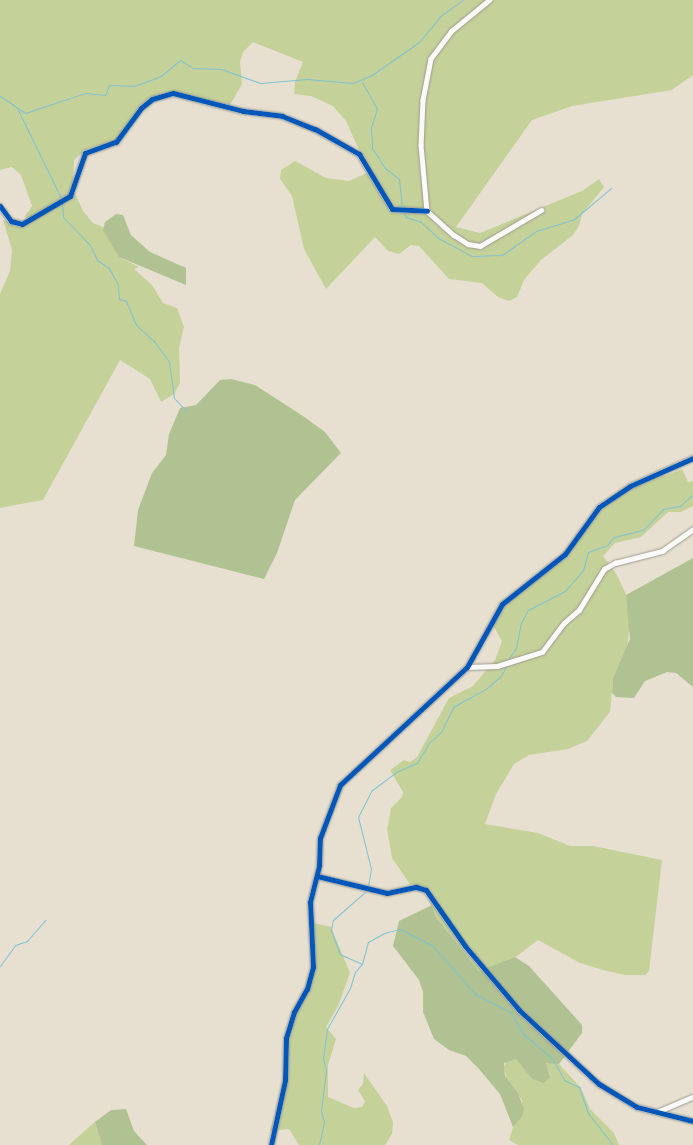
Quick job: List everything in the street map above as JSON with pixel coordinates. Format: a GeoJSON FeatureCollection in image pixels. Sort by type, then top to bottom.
{"type":"FeatureCollection","features":[{"type":"Feature","properties":{"kind":"street"},"geometry":{"type":"LineString","coordinates":[[427,211],[421,145],[423,100],[431,59],[452,31],[490,0]]}},
{"type":"Feature","properties":{"kind":"street"},"geometry":{"type":"LineString","coordinates":[[0,206],[11,221],[22,224],[70,196],[85,153],[116,142],[141,108],[158,97],[173,93],[243,111],[282,116],[315,129],[359,154],[392,209],[427,211],[454,236],[468,244],[480,246],[541,210]]}},
{"type":"Feature","properties":{"kind":"street"},"geometry":{"type":"LineString","coordinates":[[271,1145],[285,1080],[286,1038],[294,1012],[311,977],[313,954],[310,902],[318,876],[322,828],[340,785],[466,667],[502,604],[565,554],[599,507],[630,486],[693,458]]}},
{"type":"Feature","properties":{"kind":"street"},"geometry":{"type":"LineString","coordinates":[[466,667],[497,666],[547,649],[564,623],[579,610],[604,569],[615,562],[662,551],[693,529]]}},
{"type":"Feature","properties":{"kind":"street"},"geometry":{"type":"LineString","coordinates":[[318,876],[387,893],[416,887],[426,890],[465,946],[531,1024],[609,1091],[637,1107],[693,1121]]}},
{"type":"Feature","properties":{"kind":"street"},"geometry":{"type":"LineString","coordinates":[[657,1112],[693,1097]]}},
{"type":"Feature","properties":{"kind":"green space"},"geometry":{"type":"Polygon","coordinates":[[[0,0],[693,0],[693,75],[672,90],[572,106],[532,120],[456,227],[480,233],[582,191],[599,179],[604,187],[582,214],[579,226],[573,235],[541,260],[524,280],[517,297],[509,301],[498,297],[482,283],[449,279],[419,246],[411,245],[399,254],[388,251],[375,237],[326,289],[304,249],[292,196],[280,179],[281,170],[295,161],[326,178],[349,181],[369,172],[346,121],[333,106],[311,96],[294,94],[295,82],[303,62],[253,42],[243,52],[240,62],[242,84],[230,105],[195,101],[175,94],[155,99],[134,117],[118,142],[78,156],[74,160],[73,189],[83,211],[93,223],[103,227],[119,257],[139,267],[134,269],[152,285],[163,303],[177,308],[184,327],[179,348],[180,383],[174,394],[161,402],[150,379],[120,360],[43,500],[0,508],[0,294],[10,271],[12,250],[3,220],[15,223],[28,221],[25,216],[32,206],[21,175],[12,167],[0,170],[0,0]]]}},
{"type":"Feature","properties":{"kind":"green space"},"geometry":{"type":"Polygon","coordinates":[[[116,214],[123,215],[131,235],[150,252],[186,268],[186,285],[119,257],[103,230],[105,222],[116,214]]]}},
{"type":"Feature","properties":{"kind":"green space"},"geometry":{"type":"Polygon","coordinates":[[[231,379],[255,385],[303,416],[325,432],[341,453],[295,500],[277,553],[264,579],[134,546],[138,510],[152,473],[166,455],[169,434],[180,408],[196,405],[220,380],[231,379]]]}},
{"type":"Feature","properties":{"kind":"green space"},"geometry":{"type":"Polygon","coordinates":[[[682,469],[688,482],[693,481],[693,506],[681,512],[668,512],[641,537],[615,543],[603,556],[617,575],[629,601],[630,623],[627,649],[613,678],[610,712],[587,741],[568,749],[529,755],[514,764],[496,794],[485,824],[538,833],[570,846],[593,846],[662,860],[649,971],[645,975],[625,975],[603,970],[580,963],[538,940],[513,959],[479,971],[435,916],[424,887],[410,884],[392,858],[387,830],[391,808],[402,797],[403,792],[390,770],[404,760],[410,762],[417,757],[449,698],[473,686],[495,660],[502,641],[491,622],[494,616],[530,581],[561,559],[589,518],[610,502],[661,472],[665,476],[682,469]]]}},
{"type":"Feature","properties":{"kind":"green space"},"geometry":{"type":"Polygon","coordinates":[[[693,558],[693,687],[676,673],[667,672],[645,681],[634,698],[616,697],[612,693],[613,678],[630,639],[626,595],[693,558]]]}},
{"type":"Feature","properties":{"kind":"green space"},"geometry":{"type":"Polygon","coordinates":[[[432,905],[435,916],[479,971],[515,957],[529,966],[582,1025],[582,1033],[559,1064],[546,1063],[550,1077],[544,1083],[532,1079],[516,1059],[504,1063],[505,1076],[518,1093],[524,1109],[522,1117],[513,1127],[500,1094],[478,1068],[466,1056],[449,1050],[434,1039],[423,1012],[423,992],[419,980],[393,946],[399,921],[432,905]]]}},
{"type":"Feature","properties":{"kind":"green space"},"geometry":{"type":"Polygon","coordinates":[[[314,923],[331,927],[350,973],[338,1006],[326,1027],[336,1039],[328,1065],[328,1097],[354,1108],[362,1107],[365,1101],[358,1090],[363,1084],[364,1073],[387,1106],[393,1122],[392,1134],[385,1145],[299,1145],[289,1129],[270,1131],[283,1083],[285,1050],[294,1014],[313,977],[314,923]]]}},
{"type":"Feature","properties":{"kind":"green space"},"geometry":{"type":"Polygon","coordinates":[[[516,1059],[532,1079],[550,1074],[545,1066],[548,1062],[559,1064],[581,1088],[590,1109],[614,1133],[619,1145],[518,1145],[509,1140],[513,1127],[522,1117],[522,1100],[507,1080],[504,1067],[507,1060],[516,1059]]]}},
{"type":"Feature","properties":{"kind":"green space"},"geometry":{"type":"Polygon","coordinates":[[[126,1109],[134,1131],[147,1145],[102,1145],[95,1122],[111,1110],[126,1109]]]}},
{"type":"Feature","properties":{"kind":"green space"},"geometry":{"type":"Polygon","coordinates":[[[95,1122],[102,1145],[69,1145],[89,1127],[95,1122]]]}},
{"type":"Feature","properties":{"kind":"waterway"},"geometry":{"type":"LineString","coordinates":[[0,96],[25,113],[85,93],[105,95],[109,85],[134,86],[161,76],[180,60],[193,68],[221,69],[260,83],[307,79],[353,83],[372,75],[419,42],[442,15],[463,0]]}},
{"type":"Feature","properties":{"kind":"waterway"},"geometry":{"type":"LineString","coordinates":[[362,82],[377,109],[371,127],[372,148],[385,168],[399,179],[402,208]]}},
{"type":"Feature","properties":{"kind":"waterway"},"geometry":{"type":"LineString","coordinates":[[18,110],[61,198]]}},
{"type":"Feature","properties":{"kind":"waterway"},"geometry":{"type":"LineString","coordinates":[[403,211],[406,217],[421,222],[438,238],[472,256],[502,255],[536,231],[573,220],[611,188]]}},
{"type":"Feature","properties":{"kind":"waterway"},"geometry":{"type":"LineString","coordinates":[[62,202],[63,217],[90,245],[97,260],[109,268],[118,285],[119,299],[126,301],[136,325],[154,341],[169,362],[174,398],[186,411]]}},
{"type":"Feature","properties":{"kind":"waterway"},"geometry":{"type":"LineString","coordinates":[[509,658],[516,648],[521,623],[528,610],[565,591],[583,570],[588,552],[607,545],[614,537],[643,530],[663,509],[680,506],[693,494]]}},
{"type":"Feature","properties":{"kind":"waterway"},"geometry":{"type":"LineString","coordinates":[[368,886],[371,869],[358,817],[371,791],[396,772],[417,763],[429,743],[441,732],[453,707],[487,688],[501,676],[507,664]]}},
{"type":"Feature","properties":{"kind":"waterway"},"geometry":{"type":"LineString","coordinates":[[362,964],[340,954],[331,930],[333,920],[365,892]]}},
{"type":"Feature","properties":{"kind":"waterway"},"geometry":{"type":"LineString","coordinates":[[0,966],[15,945],[27,941],[45,920]]}},
{"type":"Feature","properties":{"kind":"waterway"},"geometry":{"type":"LineString","coordinates":[[319,1145],[324,1122],[321,1111],[326,1070],[323,1058],[327,1029],[350,988],[355,972],[362,964],[368,942],[384,933],[400,929],[433,946],[475,994],[510,1012],[523,1034],[552,1058],[564,1080],[579,1087],[588,1113],[613,1145]]}},
{"type":"Feature","properties":{"kind":"cycle path"},"geometry":{"type":"LineString","coordinates":[[0,206],[11,221],[22,224],[70,196],[85,153],[116,142],[141,108],[152,99],[173,93],[243,111],[282,116],[315,129],[359,154],[392,209],[427,211]]}},
{"type":"Feature","properties":{"kind":"cycle path"},"geometry":{"type":"LineString","coordinates":[[271,1145],[285,1080],[286,1038],[294,1012],[307,989],[313,967],[310,902],[319,865],[320,838],[340,785],[467,667],[502,604],[565,554],[599,507],[630,486],[693,458]]}},
{"type":"Feature","properties":{"kind":"cycle path"},"geometry":{"type":"LineString","coordinates":[[317,876],[387,893],[416,887],[426,890],[465,946],[519,1010],[599,1084],[637,1107],[693,1121]]}}]}
